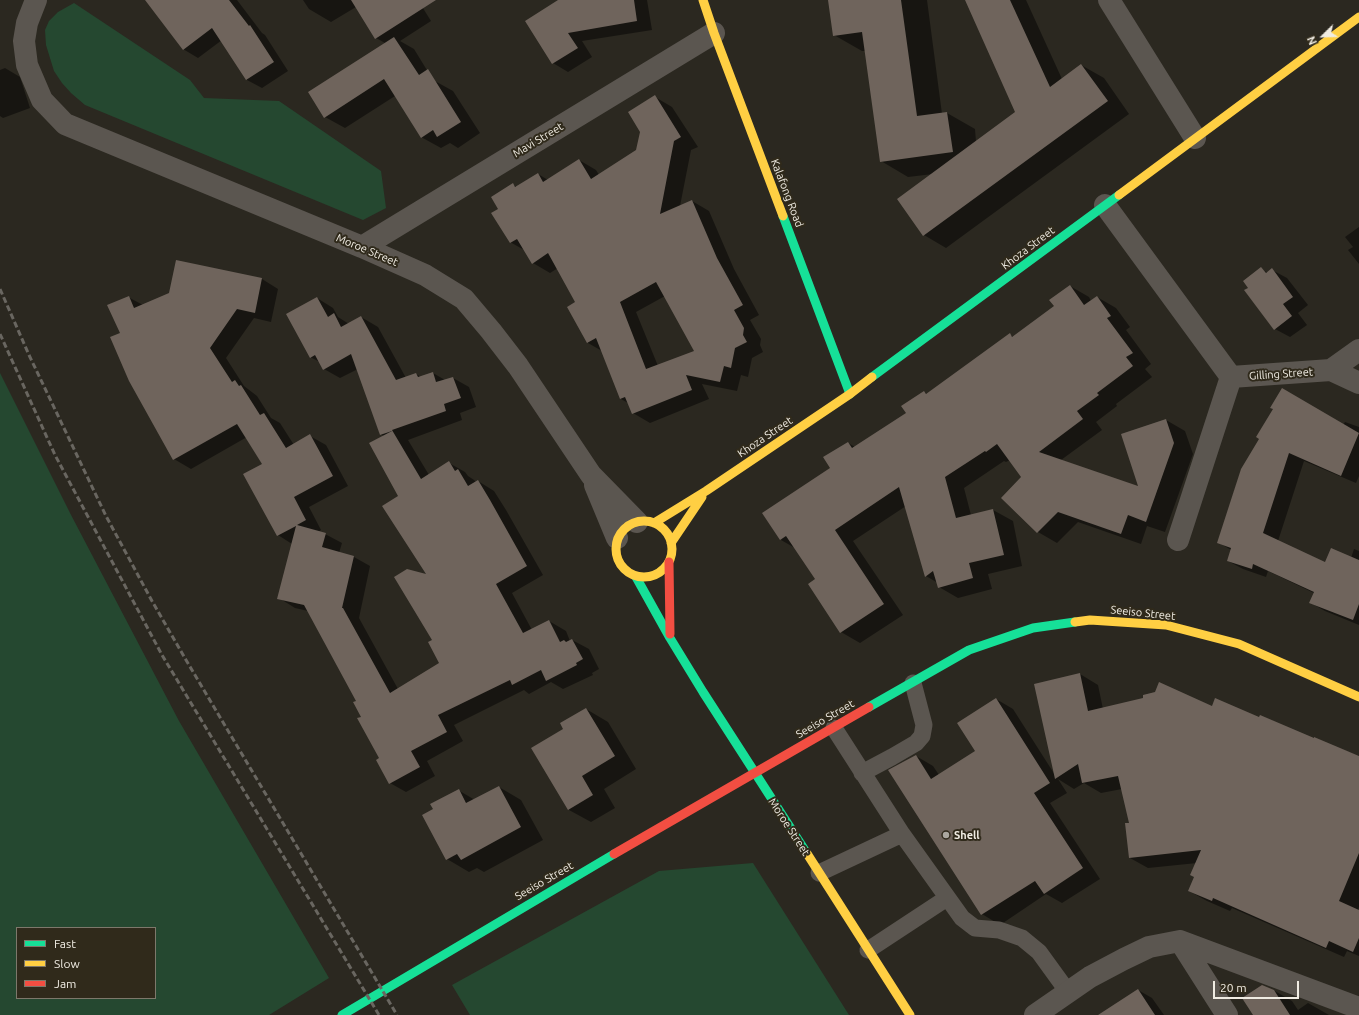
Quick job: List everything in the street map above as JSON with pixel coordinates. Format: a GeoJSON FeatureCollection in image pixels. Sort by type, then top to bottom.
{"type":"FeatureCollection","features":[{"type":"Feature","properties":{"kind":"street","name":"Moroe Street"},"geometry":{"type":"LineString","coordinates":[[36,0],[27,23],[24,41],[27,65],[42,100],[66,124],[425,274],[464,300],[491,331],[518,366],[591,475],[617,538]]}},
{"type":"Feature","properties":{"kind":"street","name":"Kalafong Road"},"geometry":{"type":"LineString","coordinates":[[703,0],[714,33],[850,394]]}},
{"type":"Feature","properties":{"kind":"street"},"geometry":{"type":"LineString","coordinates":[[1109,0],[1195,138]]}},
{"type":"Feature","properties":{"kind":"street","name":"Khoza Street"},"geometry":{"type":"LineString","coordinates":[[646,522],[706,491],[850,394],[1359,17]]}},
{"type":"Feature","properties":{"kind":"street","name":"Mavi Street"},"geometry":{"type":"LineString","coordinates":[[362,247],[714,33]]}},
{"type":"Feature","properties":{"kind":"street"},"geometry":{"type":"LineString","coordinates":[[1105,205],[1231,377],[1178,540]]}},
{"type":"Feature","properties":{"kind":"street"},"geometry":{"type":"LineString","coordinates":[[1331,370],[1359,350]]}},
{"type":"Feature","properties":{"kind":"street","name":"Gilling Street"},"geometry":{"type":"LineString","coordinates":[[1231,377],[1331,370],[1359,383]]}},
{"type":"Feature","properties":{"kind":"street","name":"Moroe Street"},"geometry":{"type":"LineString","coordinates":[[591,475],[646,522]]}},
{"type":"Feature","properties":{"kind":"street","name":"Khoza Street"},"geometry":{"type":"LineString","coordinates":[[671,543],[706,491]]}},
{"type":"Feature","properties":{"kind":"street"},"geometry":{"type":"LineString","coordinates":[[646,522],[662,527],[671,543],[672,553],[669,562],[663,570],[655,576],[646,578],[636,577],[627,572],[620,565],[616,556],[617,538],[625,528],[646,522]]}},
{"type":"Feature","properties":{"kind":"street"},"geometry":{"type":"LineString","coordinates":[[669,562],[670,638]]}},
{"type":"Feature","properties":{"kind":"street","name":"Moroe Street"},"geometry":{"type":"LineString","coordinates":[[636,577],[670,638],[703,692],[910,1015]]}},
{"type":"Feature","properties":{"kind":"street","name":"Seeiso Street"},"geometry":{"type":"LineString","coordinates":[[342,1015],[653,831],[970,650],[1033,628],[1090,620],[1166,625],[1239,644],[1359,697]]}},
{"type":"Feature","properties":{"kind":"street"},"geometry":{"type":"LineString","coordinates":[[1180,941],[1227,1015]]}},
{"type":"Feature","properties":{"kind":"street"},"geometry":{"type":"LineString","coordinates":[[1035,1015],[1090,977],[1124,959],[1149,947],[1180,941],[1359,1008]]}},
{"type":"Feature","properties":{"kind":"lane"},"geometry":{"type":"LineString","coordinates":[[862,773],[916,743],[922,736],[924,725],[913,683]]}},
{"type":"Feature","properties":{"kind":"lane"},"geometry":{"type":"LineString","coordinates":[[834,728],[902,834],[962,918],[975,928],[999,930],[1022,938],[1039,952],[1068,992]]}},
{"type":"Feature","properties":{"kind":"lane"},"geometry":{"type":"LineString","coordinates":[[819,873],[902,834]]}},
{"type":"Feature","properties":{"kind":"lane"},"geometry":{"type":"LineString","coordinates":[[868,950],[947,898]]}},
{"type":"Feature","properties":{"kind":"green space"},"geometry":{"type":"Polygon","coordinates":[[[74,3],[190,80],[204,98],[279,101],[381,171],[386,208],[363,220],[85,105],[71,93],[54,71],[46,45],[45,30],[49,21],[58,12],[74,3]]]}},
{"type":"Feature","properties":{"kind":"green space"},"geometry":{"type":"Polygon","coordinates":[[[0,373],[70,513],[179,721],[329,978],[269,1015],[0,1015],[0,373]]]}},
{"type":"Feature","properties":{"kind":"green space"},"geometry":{"type":"Polygon","coordinates":[[[753,863],[849,1015],[470,1015],[452,985],[659,871],[753,863]]]}},
{"type":"Feature","properties":{"kind":"building"},"geometry":{"type":"Polygon","coordinates":[[[145,0],[229,0],[249,26],[250,25],[274,62],[246,80],[212,28],[183,50],[145,0]]]}},
{"type":"Feature","properties":{"kind":"building"},"geometry":{"type":"Polygon","coordinates":[[[351,0],[436,0],[375,39],[351,0]]]}},
{"type":"Feature","properties":{"kind":"building"},"geometry":{"type":"Polygon","coordinates":[[[558,0],[634,0],[637,21],[568,33],[578,48],[552,64],[525,21],[558,0]]]}},
{"type":"Feature","properties":{"kind":"building"},"geometry":{"type":"Polygon","coordinates":[[[828,0],[901,0],[917,116],[947,112],[953,152],[880,162],[862,32],[833,36],[828,0]]]}},
{"type":"Feature","properties":{"kind":"building"},"geometry":{"type":"Polygon","coordinates":[[[965,0],[1010,0],[1050,87],[1081,64],[1108,101],[923,236],[897,199],[1015,112],[965,0]]]}},
{"type":"Feature","properties":{"kind":"building"},"geometry":{"type":"Polygon","coordinates":[[[394,37],[419,75],[428,69],[461,122],[437,137],[433,130],[421,138],[384,79],[324,118],[308,92],[394,37]]]}},
{"type":"Feature","properties":{"kind":"building"},"geometry":{"type":"Polygon","coordinates":[[[655,95],[681,137],[674,141],[660,214],[692,200],[717,258],[743,305],[734,310],[744,328],[743,335],[747,342],[735,348],[731,368],[724,366],[720,382],[686,375],[692,390],[632,414],[625,397],[620,399],[596,338],[587,343],[567,307],[575,302],[548,253],[532,264],[517,239],[510,243],[491,213],[498,209],[491,197],[513,183],[515,187],[538,173],[543,182],[579,159],[591,179],[636,150],[640,132],[628,112],[655,95]],[[656,282],[620,302],[646,369],[694,351],[656,282]]]}},
{"type":"Feature","properties":{"kind":"building"},"geometry":{"type":"Polygon","coordinates":[[[176,260],[262,278],[255,313],[237,309],[210,348],[232,382],[235,380],[239,386],[241,385],[260,415],[264,413],[286,448],[310,434],[333,476],[294,497],[306,520],[297,525],[326,533],[322,547],[354,556],[342,608],[390,693],[439,663],[428,642],[432,640],[394,577],[407,569],[426,574],[382,506],[398,496],[369,443],[392,431],[380,435],[351,354],[323,370],[315,355],[310,358],[286,314],[317,297],[328,317],[334,313],[341,327],[361,316],[396,380],[416,373],[418,377],[433,372],[436,382],[453,377],[461,398],[444,404],[446,411],[392,430],[421,479],[449,461],[455,471],[458,469],[468,486],[478,480],[527,566],[496,584],[523,633],[549,620],[560,642],[564,640],[566,642],[572,639],[583,659],[576,663],[577,665],[546,681],[541,670],[512,685],[510,680],[438,715],[447,732],[411,751],[420,767],[389,784],[376,760],[379,758],[357,718],[361,717],[353,702],[356,701],[304,605],[277,599],[296,526],[277,536],[243,474],[262,464],[237,424],[173,460],[129,381],[110,337],[120,333],[107,305],[129,296],[134,308],[169,293],[176,260]]]}},
{"type":"Feature","properties":{"kind":"building"},"geometry":{"type":"Polygon","coordinates":[[[1261,267],[1266,273],[1272,268],[1293,297],[1283,304],[1292,316],[1274,330],[1244,290],[1248,288],[1243,281],[1261,267]]]}},
{"type":"Feature","properties":{"kind":"building"},"geometry":{"type":"Polygon","coordinates":[[[1070,285],[1084,305],[1097,296],[1111,316],[1107,318],[1133,353],[1126,357],[1133,366],[1097,393],[1099,395],[1077,411],[1083,419],[1039,452],[1138,486],[1121,434],[1166,419],[1174,443],[1146,522],[1128,515],[1121,534],[1058,512],[1037,533],[1001,498],[1021,477],[997,444],[945,477],[956,518],[993,509],[1004,555],[969,563],[973,578],[938,588],[933,571],[925,577],[899,487],[835,530],[884,604],[840,633],[808,584],[815,579],[786,536],[780,540],[762,513],[830,468],[823,457],[848,442],[852,448],[906,413],[901,406],[924,391],[926,394],[1010,333],[1012,337],[1054,306],[1049,300],[1070,285]]]}},
{"type":"Feature","properties":{"kind":"building"},"geometry":{"type":"Polygon","coordinates":[[[1282,388],[1359,433],[1341,476],[1289,453],[1263,533],[1325,562],[1331,548],[1359,560],[1359,604],[1353,620],[1309,603],[1314,592],[1253,564],[1252,569],[1227,561],[1231,548],[1217,543],[1241,469],[1259,439],[1256,437],[1273,409],[1270,408],[1282,388]]]}},
{"type":"Feature","properties":{"kind":"building"},"geometry":{"type":"Polygon","coordinates":[[[1080,673],[1088,711],[1143,698],[1143,695],[1155,692],[1159,682],[1212,706],[1215,698],[1359,756],[1359,853],[1339,901],[1359,910],[1359,938],[1353,952],[1329,941],[1326,948],[1213,898],[1212,901],[1188,891],[1194,877],[1190,875],[1201,850],[1129,858],[1125,823],[1129,823],[1118,776],[1082,783],[1078,764],[1055,779],[1034,684],[1080,673]]]}},
{"type":"Feature","properties":{"kind":"building"},"geometry":{"type":"Polygon","coordinates":[[[996,698],[1050,783],[1034,793],[1083,868],[1044,894],[1035,881],[981,915],[888,770],[916,755],[931,779],[975,751],[957,723],[996,698]]]}},
{"type":"Feature","properties":{"kind":"building"},"geometry":{"type":"Polygon","coordinates":[[[586,708],[615,756],[582,776],[593,795],[568,810],[531,748],[563,729],[560,723],[586,708]]]}},
{"type":"Feature","properties":{"kind":"building"},"geometry":{"type":"Polygon","coordinates":[[[499,786],[521,827],[461,860],[457,854],[446,860],[422,815],[433,809],[430,804],[459,789],[466,803],[499,786]]]}},
{"type":"Feature","properties":{"kind":"building"},"geometry":{"type":"Polygon","coordinates":[[[1262,985],[1274,990],[1290,1015],[1253,1015],[1242,998],[1262,985]]]}},
{"type":"Feature","properties":{"kind":"building"},"geometry":{"type":"Polygon","coordinates":[[[1138,989],[1155,1015],[1098,1015],[1138,989]]]}},
{"type":"Feature","properties":{"kind":"railway"},"geometry":{"type":"LineString","coordinates":[[0,289],[29,355],[106,516],[152,601],[397,1015]]}},
{"type":"Feature","properties":{"kind":"railway"},"geometry":{"type":"LineString","coordinates":[[0,334],[55,455],[162,655],[379,1015]]}},
{"type":"Feature","properties":{"kind":"traffic: fast"},"geometry":{"type":"LineString","coordinates":[[872,377],[1119,195]]}},
{"type":"Feature","properties":{"kind":"traffic: fast"},"geometry":{"type":"LineString","coordinates":[[783,216],[850,394]]}},
{"type":"Feature","properties":{"kind":"traffic: fast"},"geometry":{"type":"LineString","coordinates":[[636,577],[670,638],[703,692],[806,852]]}},
{"type":"Feature","properties":{"kind":"traffic: fast"},"geometry":{"type":"LineString","coordinates":[[869,707],[969,650],[1033,628],[1075,622]]}},
{"type":"Feature","properties":{"kind":"traffic: fast"},"geometry":{"type":"LineString","coordinates":[[342,1015],[614,854]]}},
{"type":"Feature","properties":{"kind":"traffic: slow"},"geometry":{"type":"LineString","coordinates":[[703,0],[783,216]]}},
{"type":"Feature","properties":{"kind":"traffic: slow"},"geometry":{"type":"LineString","coordinates":[[1119,195],[1359,17]]}},
{"type":"Feature","properties":{"kind":"traffic: slow"},"geometry":{"type":"LineString","coordinates":[[654,523],[706,491],[850,394],[872,377]]}},
{"type":"Feature","properties":{"kind":"traffic: slow"},"geometry":{"type":"LineString","coordinates":[[671,543],[702,497]]}},
{"type":"Feature","properties":{"kind":"traffic: slow"},"geometry":{"type":"LineString","coordinates":[[639,521],[649,521],[664,529],[670,538],[672,549],[670,560],[664,569],[649,577],[639,577],[628,572],[621,565],[616,554],[616,544],[621,533],[628,526],[639,521]]}},
{"type":"Feature","properties":{"kind":"traffic: slow"},"geometry":{"type":"LineString","coordinates":[[1075,622],[1090,620],[1166,625],[1239,644],[1359,697]]}},
{"type":"Feature","properties":{"kind":"traffic: slow"},"geometry":{"type":"LineString","coordinates":[[806,852],[910,1015]]}},
{"type":"Feature","properties":{"kind":"traffic: jam"},"geometry":{"type":"LineString","coordinates":[[669,562],[670,634]]}},
{"type":"Feature","properties":{"kind":"traffic: jam"},"geometry":{"type":"LineString","coordinates":[[614,854],[869,707]]}},
{"type":"Feature","properties":{"kind":"place","name":"Shell"},"geometry":{"type":"Point","coordinates":[946,835]}}]}
